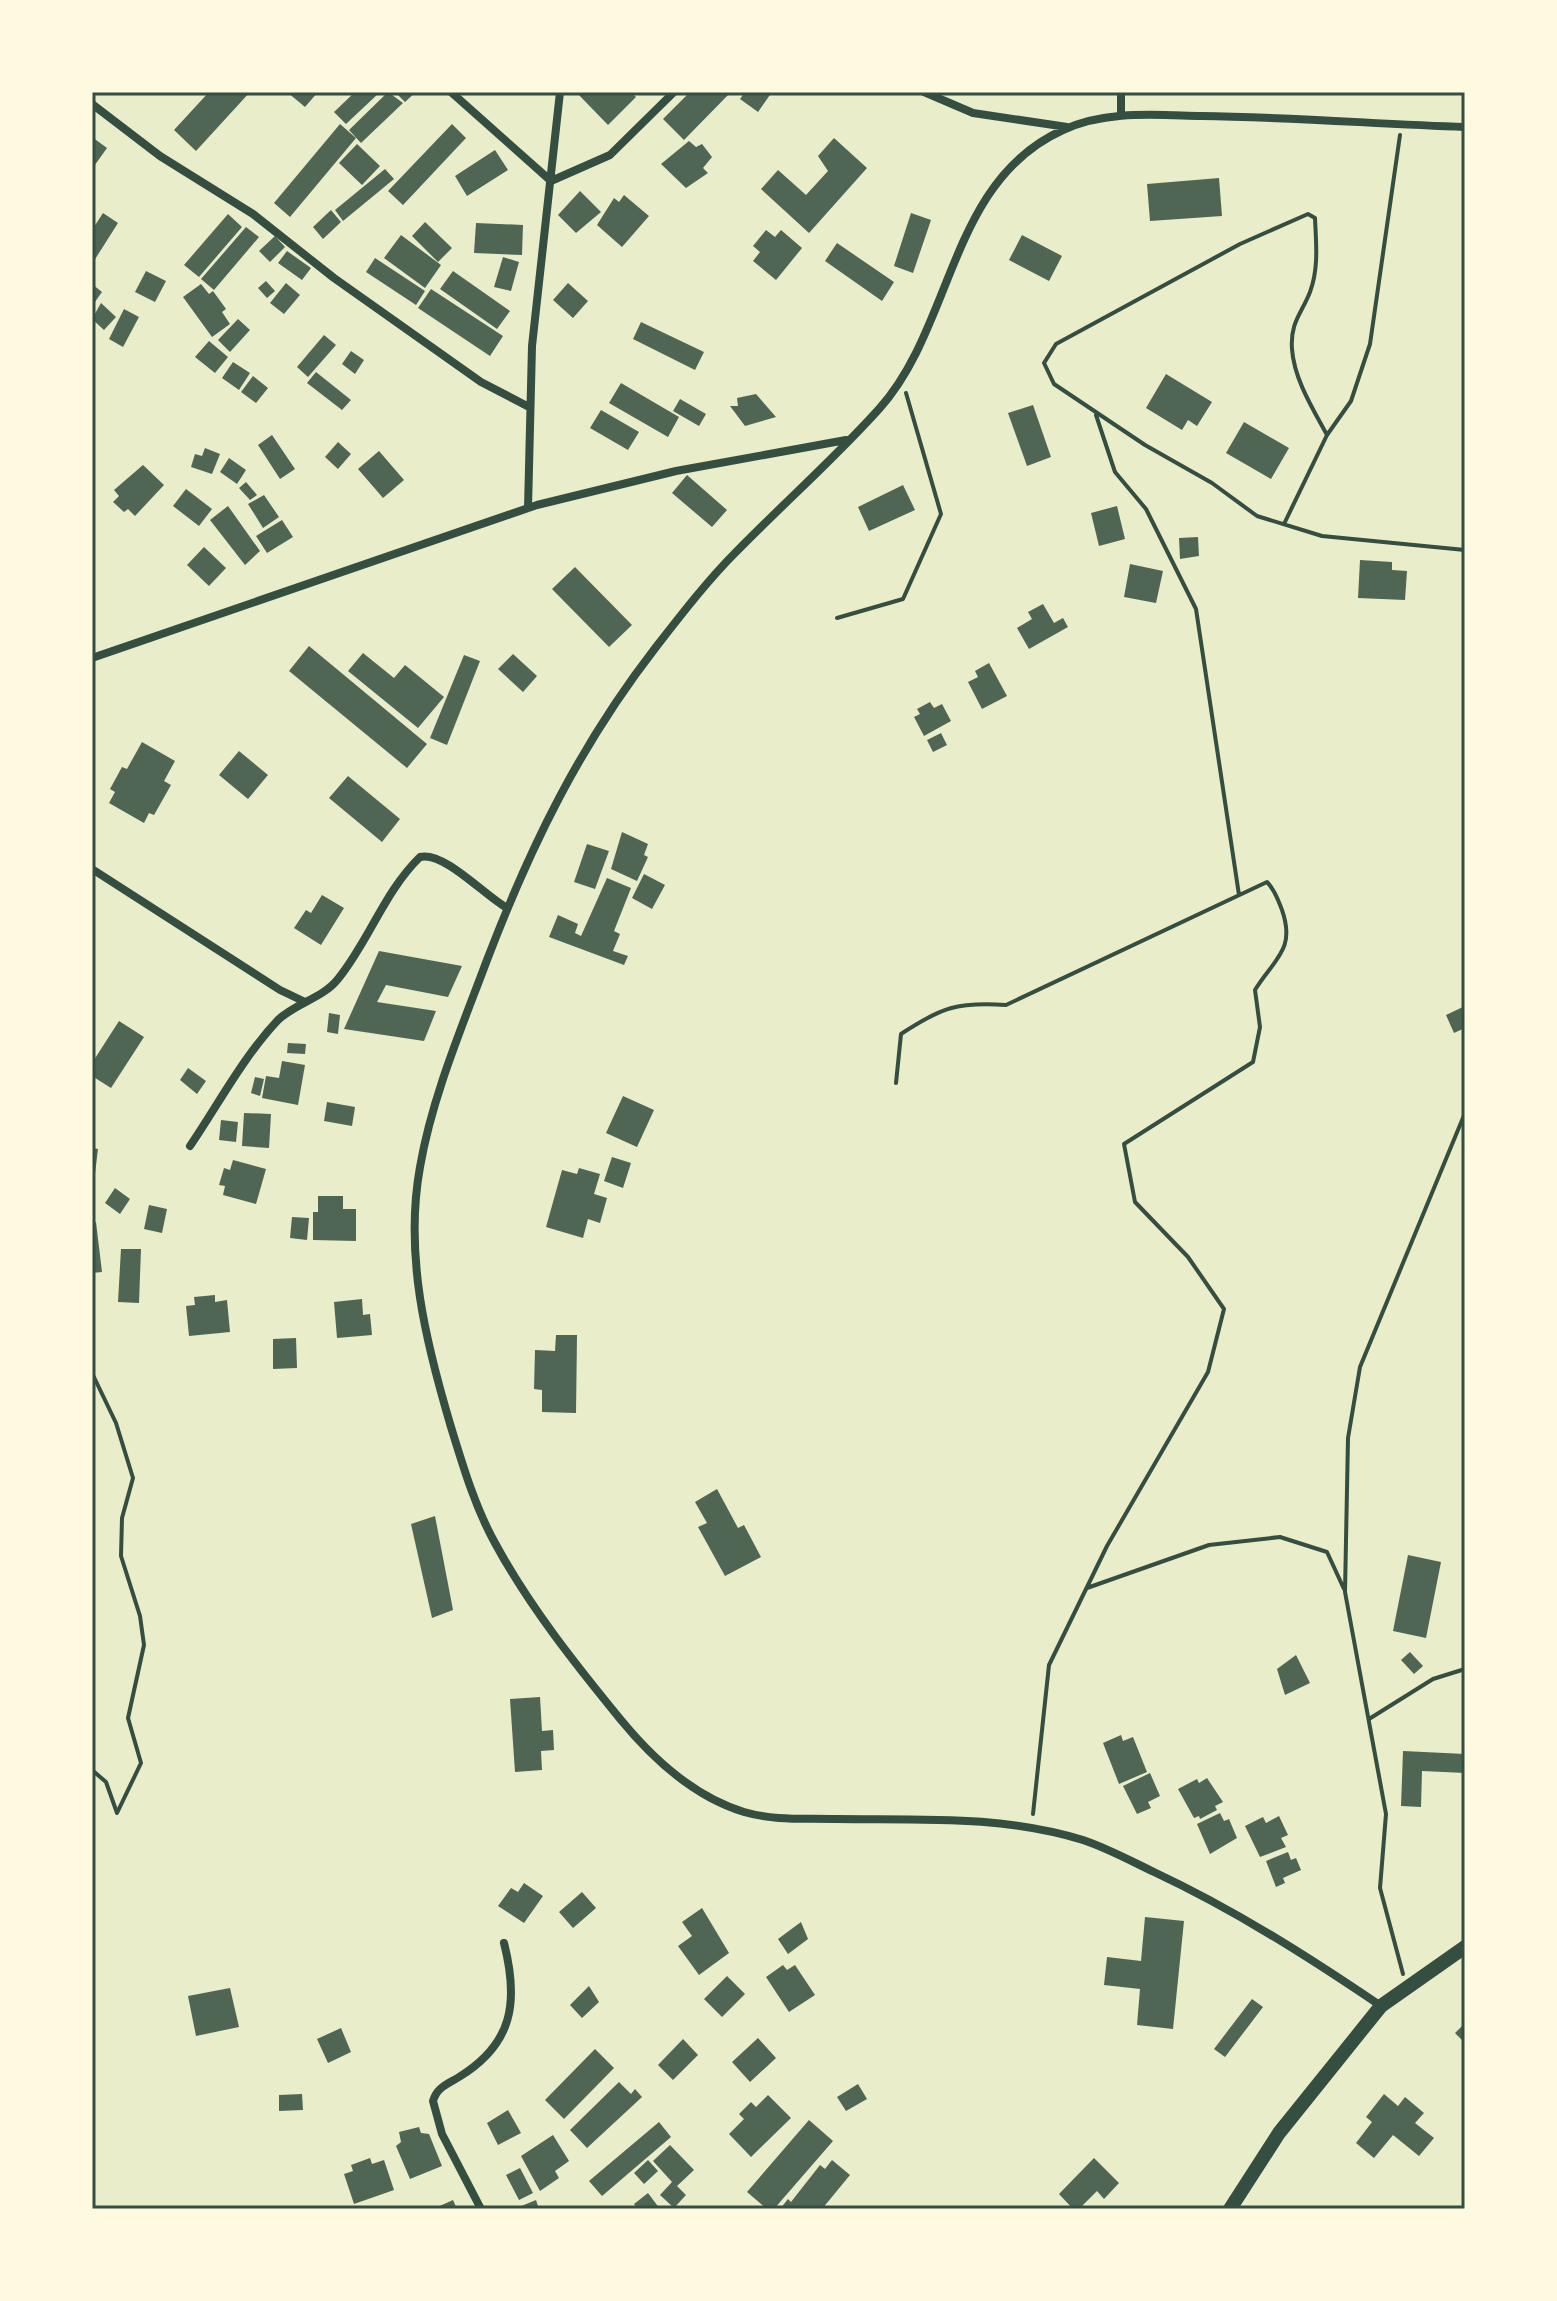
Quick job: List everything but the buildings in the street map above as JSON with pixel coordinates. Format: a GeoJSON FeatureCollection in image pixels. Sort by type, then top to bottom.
{"type":"FeatureCollection","features":[{"type":"Feature","properties":{"kind":"street"},"geometry":{"type":"LineString","coordinates":[[451,92],[551,181]]}},
{"type":"Feature","properties":{"kind":"street"},"geometry":{"type":"LineString","coordinates":[[528,508],[532,346],[560,92]]}},
{"type":"Feature","properties":{"kind":"street"},"geometry":{"type":"LineString","coordinates":[[551,181],[610,155],[674,92]]}},
{"type":"Feature","properties":{"kind":"street"},"geometry":{"type":"LineString","coordinates":[[924,92],[973,113],[1067,127]]}},
{"type":"Feature","properties":{"kind":"street"},"geometry":{"type":"LineString","coordinates":[[1121,92],[1121,115]]}},
{"type":"Feature","properties":{"kind":"street"},"geometry":{"type":"LineString","coordinates":[[92,104],[160,156],[253,214],[334,278],[481,382],[529,407]]}},
{"type":"Feature","properties":{"kind":"street"},"geometry":{"type":"LineString","coordinates":[[1381,2006],[1276,1935],[1223,1905],[1085,1841],[1032,1828],[948,1818],[777,1819],[740,1811],[689,1786],[627,1727],[514,1577],[489,1534],[466,1475],[429,1346],[418,1290],[414,1208],[420,1166],[439,1096],[507,908],[552,805],[604,717],[733,555],[880,408],[902,379],[919,348],[958,249],[1005,173],[1037,145],[1067,127],[1121,115],[1314,118],[1465,127]]}},
{"type":"Feature","properties":{"kind":"street"},"geometry":{"type":"LineString","coordinates":[[92,658],[528,508],[676,471],[847,440]]}},
{"type":"Feature","properties":{"kind":"street"},"geometry":{"type":"LineString","coordinates":[[190,1146],[276,1023],[303,1001],[335,983],[352,961],[388,897],[420,857],[436,857],[488,898],[507,908]]}},
{"type":"Feature","properties":{"kind":"street"},"geometry":{"type":"LineString","coordinates":[[92,869],[280,990],[303,1001]]}},
{"type":"Feature","properties":{"kind":"street"},"geometry":{"type":"LineString","coordinates":[[481,2209],[442,2134],[433,2101],[440,2088],[481,2063],[501,2040],[511,1996],[504,1943]]}},
{"type":"Feature","properties":{"kind":"street"},"geometry":{"type":"LineString","coordinates":[[1230,2209],[1279,2133],[1381,2006],[1465,1947]]}},
{"type":"Feature","properties":{"kind":"path"},"geometry":{"type":"LineString","coordinates":[[1284,524],[1327,435],[1351,401],[1370,344],[1402,125]]}},
{"type":"Feature","properties":{"kind":"path"},"geometry":{"type":"LineString","coordinates":[[1327,435],[1300,383],[1292,350],[1295,318],[1310,293],[1317,264],[1315,218],[1308,214],[1240,244],[1056,344],[1044,363],[1054,384],[1212,483],[1257,516],[1322,536],[1465,550]]}},
{"type":"Feature","properties":{"kind":"path"},"geometry":{"type":"LineString","coordinates":[[837,618],[903,599],[941,514],[902,379]]}},
{"type":"Feature","properties":{"kind":"path"},"geometry":{"type":"LineString","coordinates":[[1095,412],[1115,472],[1146,509],[1196,609],[1239,895]]}},
{"type":"Feature","properties":{"kind":"path"},"geometry":{"type":"LineString","coordinates":[[896,1083],[901,1034],[932,1013],[966,1003],[1006,1005],[1267,882],[1274,889],[1286,922],[1288,944],[1255,990],[1260,1027],[1253,1062],[1124,1144],[1135,1202],[1188,1257],[1224,1309],[1208,1372],[1107,1546],[1049,1665],[1032,1828]]}},
{"type":"Feature","properties":{"kind":"path"},"geometry":{"type":"LineString","coordinates":[[1406,1987],[1380,1888],[1386,1814],[1345,1592],[1348,1438],[1360,1367],[1465,1113]]}},
{"type":"Feature","properties":{"kind":"path"},"geometry":{"type":"LineString","coordinates":[[92,1373],[116,1423],[133,1478],[122,1518],[121,1556],[140,1616],[144,1645],[128,1718],[141,1763],[117,1813],[106,1782],[92,1770]]}},
{"type":"Feature","properties":{"kind":"path"},"geometry":{"type":"LineString","coordinates":[[1086,1588],[1209,1545],[1280,1537],[1327,1552],[1345,1592]]}},
{"type":"Feature","properties":{"kind":"path"},"geometry":{"type":"LineString","coordinates":[[1369,1719],[1433,1679],[1465,1669]]}}]}
